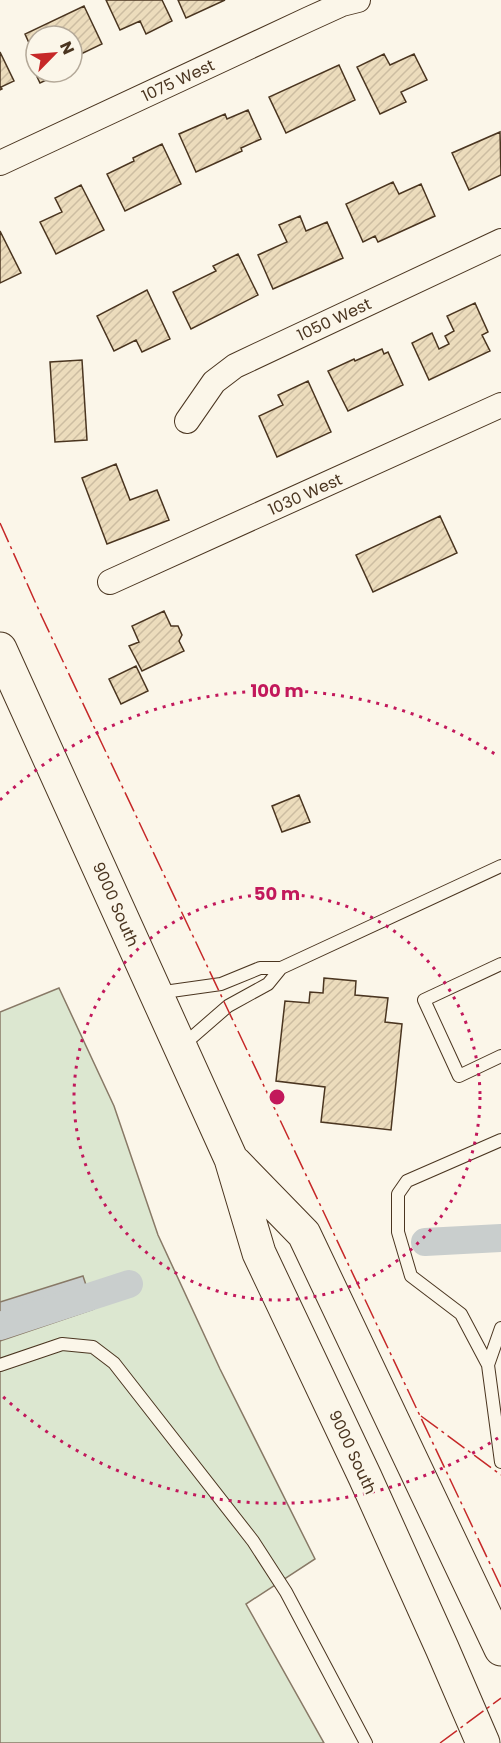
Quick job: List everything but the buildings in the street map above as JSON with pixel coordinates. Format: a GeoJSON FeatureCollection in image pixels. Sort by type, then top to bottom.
{"type":"FeatureCollection","features":[{"type":"Feature","properties":{"kind":"main road","name":"9000 South"},"geometry":{"type":"LineString","coordinates":[[0,649],[182,1046],[231,1159],[259,1253],[365,1477],[483,1743]]}},
{"type":"Feature","properties":{"kind":"main road","name":"9000 South"},"geometry":{"type":"LineString","coordinates":[[231,1159],[304,1234],[501,1649]]}},
{"type":"Feature","properties":{"kind":"street","name":"1075 West"},"geometry":{"type":"LineString","coordinates":[[0,163],[309,19],[342,4],[358,0]]}},
{"type":"Feature","properties":{"kind":"street","name":"1050 West"},"geometry":{"type":"LineString","coordinates":[[187,421],[214,382],[236,366],[501,241]]}},
{"type":"Feature","properties":{"kind":"street","name":"1030 West"},"geometry":{"type":"LineString","coordinates":[[110,582],[501,405]]}},
{"type":"Feature","properties":{"kind":"lane"},"geometry":{"type":"LineString","coordinates":[[157,993],[221,984],[260,968],[281,968],[501,866]]}},
{"type":"Feature","properties":{"kind":"lane"},"geometry":{"type":"LineString","coordinates":[[501,964],[423,1000],[459,1076],[501,1056]]}},
{"type":"Feature","properties":{"kind":"lane"},"geometry":{"type":"LineString","coordinates":[[182,1046],[239,998],[268,984],[281,968]]}},
{"type":"Feature","properties":{"kind":"lane"},"geometry":{"type":"LineString","coordinates":[[501,1140],[407,1181],[398,1194],[398,1232],[411,1276],[461,1314],[488,1365],[501,1462]]}},
{"type":"Feature","properties":{"kind":"lane"},"geometry":{"type":"LineString","coordinates":[[488,1365],[501,1328]]}},
{"type":"Feature","properties":{"kind":"lane"},"geometry":{"type":"LineString","coordinates":[[0,1365],[62,1344],[93,1347],[114,1362],[253,1540],[286,1592],[366,1743]]}},
{"type":"Feature","properties":{"kind":"green space"},"geometry":{"type":"Polygon","coordinates":[[[59,988],[114,1106],[158,1235],[220,1369],[315,1559],[246,1604],[324,1743],[0,1743],[0,1012],[59,988]]]}},
{"type":"Feature","properties":{"kind":"shaded area"},"geometry":{"type":"Polygon","coordinates":[[[83,1276],[94,1309],[0,1341],[0,1302],[83,1276]]]}},
{"type":"Feature","properties":{"kind":"waterway"},"geometry":{"type":"LineString","coordinates":[[425,1242],[501,1238]]}},
{"type":"Feature","properties":{"kind":"waterway"},"geometry":{"type":"LineString","coordinates":[[0,1326],[129,1284]]}},
{"type":"Feature","properties":{"kind":"power"},"geometry":{"type":"LineString","coordinates":[[0,523],[42,617],[501,1587]]}},
{"type":"Feature","properties":{"kind":"power"},"geometry":{"type":"LineString","coordinates":[[421,1416],[501,1475]]}},
{"type":"Feature","properties":{"kind":"power"},"geometry":{"type":"LineString","coordinates":[[440,1743],[501,1698]]}}]}
